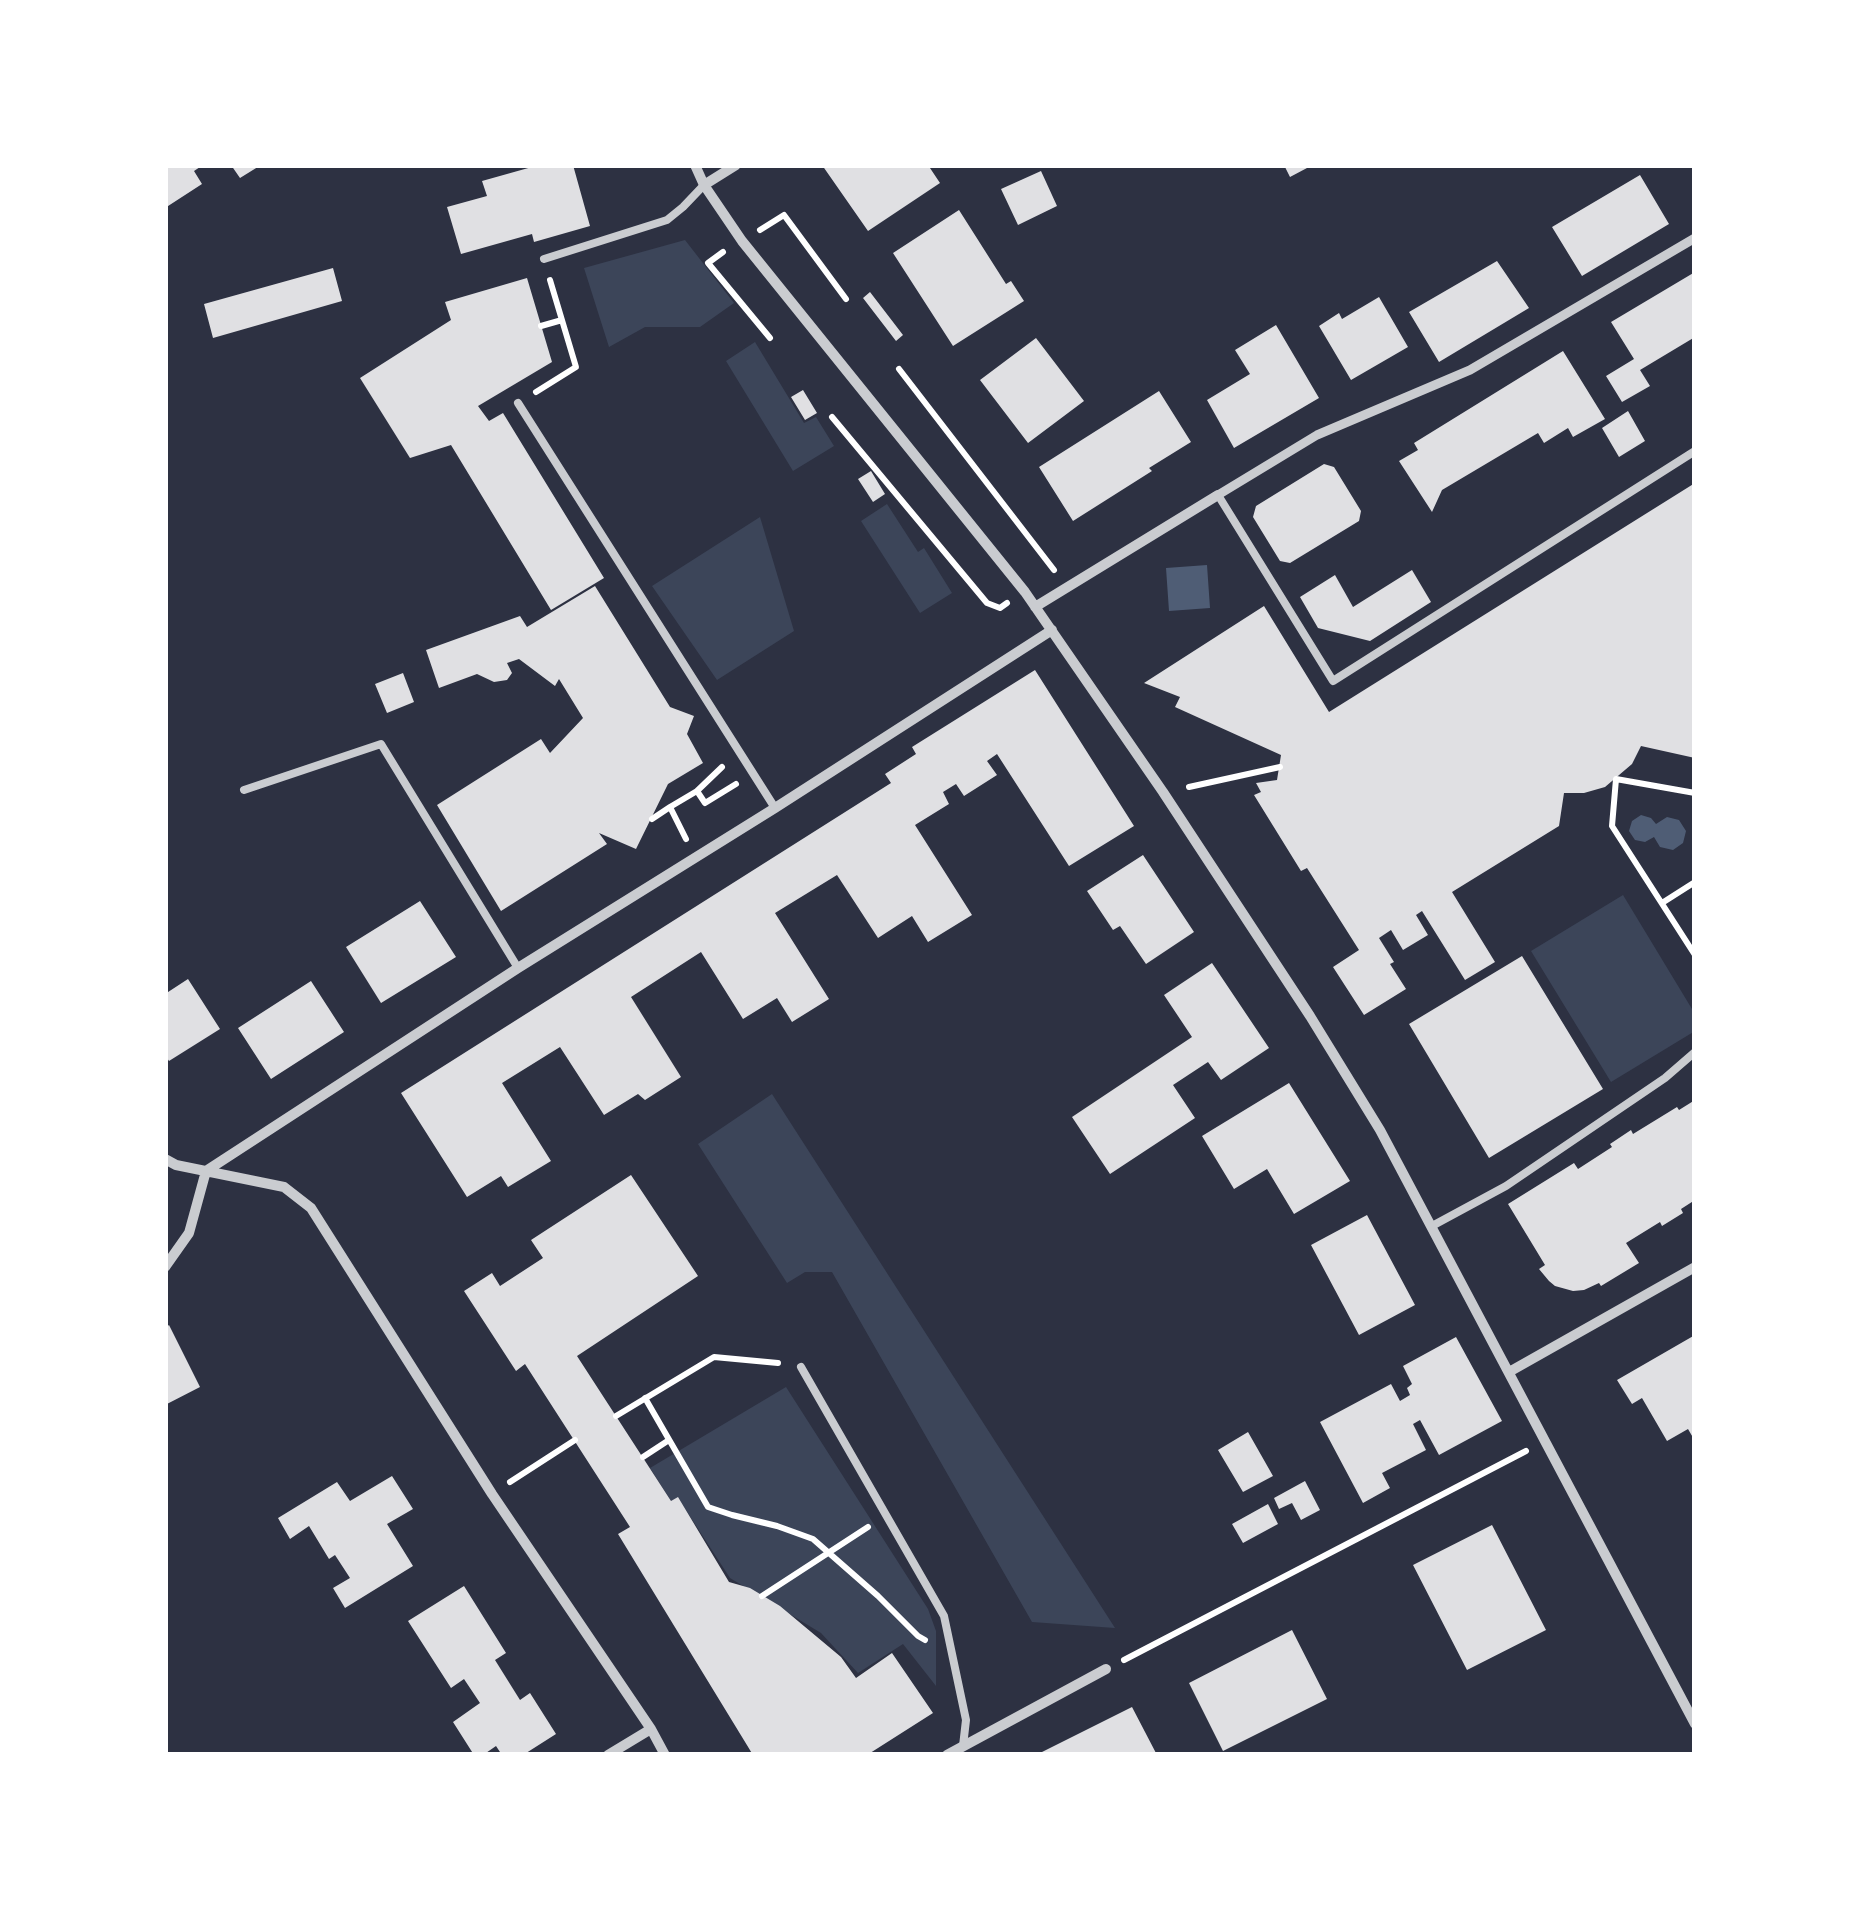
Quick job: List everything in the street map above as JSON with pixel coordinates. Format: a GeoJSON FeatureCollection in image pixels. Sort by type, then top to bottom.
{"type":"FeatureCollection","features":[{"type":"Feature","properties":{"kind":"street"},"geometry":{"type":"LineString","coordinates":[[695,165],[742,241],[1025,592],[1163,792],[1348,1076],[1432,1226],[1695,1724]]}},
{"type":"Feature","properties":{"kind":"street"},"geometry":{"type":"LineString","coordinates":[[704,185],[736,165]]}},
{"type":"Feature","properties":{"kind":"street"},"geometry":{"type":"LineString","coordinates":[[1035,606],[1316,435],[1470,370],[1695,238]]}},
{"type":"Feature","properties":{"kind":"street"},"geometry":{"type":"LineString","coordinates":[[165,1267],[190,1233],[206,1171],[1052,630]]}},
{"type":"Feature","properties":{"kind":"street"},"geometry":{"type":"LineString","coordinates":[[165,1159],[176,1165],[284,1187],[310,1208],[492,1494],[665,1755]]}},
{"type":"Feature","properties":{"kind":"street"},"geometry":{"type":"LineString","coordinates":[[1509,1372],[1695,1267]]}},
{"type":"Feature","properties":{"kind":"street"},"geometry":{"type":"LineString","coordinates":[[947,1755],[1106,1669]]}},
{"type":"Feature","properties":{"kind":"street"},"geometry":{"type":"LineString","coordinates":[[608,1755],[650,1729]]}},
{"type":"Feature","properties":{"kind":"lane"},"geometry":{"type":"LineString","coordinates":[[544,259],[667,220],[704,185]]}},
{"type":"Feature","properties":{"kind":"lane"},"geometry":{"type":"LineString","coordinates":[[518,403],[775,808]]}},
{"type":"Feature","properties":{"kind":"lane"},"geometry":{"type":"LineString","coordinates":[[1218,494],[1333,682],[1695,451]]}},
{"type":"Feature","properties":{"kind":"lane"},"geometry":{"type":"LineString","coordinates":[[244,790],[381,744],[518,968]]}},
{"type":"Feature","properties":{"kind":"lane"},"geometry":{"type":"LineString","coordinates":[[1432,1226],[1506,1186],[1665,1078],[1695,1052]]}},
{"type":"Feature","properties":{"kind":"lane"},"geometry":{"type":"LineString","coordinates":[[801,1367],[944,1616],[966,1720],[963,1746]]}},
{"type":"Feature","properties":{"kind":"path"},"geometry":{"type":"LineString","coordinates":[[770,338],[708,264],[784,215],[846,299]]}},
{"type":"Feature","properties":{"kind":"path"},"geometry":{"type":"LineString","coordinates":[[518,403],[576,366],[544,259]]}},
{"type":"Feature","properties":{"kind":"path"},"geometry":{"type":"LineString","coordinates":[[541,326],[562,320]]}},
{"type":"Feature","properties":{"kind":"path"},"geometry":{"type":"LineString","coordinates":[[832,418],[987,604],[1000,608],[1025,592],[1054,570],[898,369]]}},
{"type":"Feature","properties":{"kind":"path"},"geometry":{"type":"LineString","coordinates":[[652,818],[698,791],[728,761]]}},
{"type":"Feature","properties":{"kind":"path"},"geometry":{"type":"LineString","coordinates":[[1163,792],[1280,767]]}},
{"type":"Feature","properties":{"kind":"path"},"geometry":{"type":"LineString","coordinates":[[698,791],[705,803],[754,773]]}},
{"type":"Feature","properties":{"kind":"path"},"geometry":{"type":"LineString","coordinates":[[1695,793],[1616,779],[1612,826],[1695,955]]}},
{"type":"Feature","properties":{"kind":"path"},"geometry":{"type":"LineString","coordinates":[[670,807],[680,827]]}},
{"type":"Feature","properties":{"kind":"path"},"geometry":{"type":"LineString","coordinates":[[1662,903],[1695,882]]}},
{"type":"Feature","properties":{"kind":"path"},"geometry":{"type":"LineString","coordinates":[[616,1416],[714,1357],[801,1367]]}},
{"type":"Feature","properties":{"kind":"path"},"geometry":{"type":"LineString","coordinates":[[646,1398],[708,1507],[813,1539],[918,1636],[953,1655]]}},
{"type":"Feature","properties":{"kind":"path"},"geometry":{"type":"LineString","coordinates":[[492,1494],[575,1440]]}},
{"type":"Feature","properties":{"kind":"path"},"geometry":{"type":"LineString","coordinates":[[643,1456],[670,1440]]}},
{"type":"Feature","properties":{"kind":"path"},"geometry":{"type":"LineString","coordinates":[[1106,1669],[1504,1463]]}},
{"type":"Feature","properties":{"kind":"path"},"geometry":{"type":"LineString","coordinates":[[762,1596],[886,1515]]}},
{"type":"Feature","properties":{"kind":"shaded area"},"geometry":{"type":"Polygon","coordinates":[[[685,240],[734,303],[700,327],[645,327],[609,347],[584,268],[685,240]]]}},
{"type":"Feature","properties":{"kind":"shaded area"},"geometry":{"type":"Polygon","coordinates":[[[755,342],[804,423],[816,417],[834,446],[793,471],[726,361],[755,342]]]}},
{"type":"Feature","properties":{"kind":"shaded area"},"geometry":{"type":"Polygon","coordinates":[[[887,504],[918,552],[924,548],[952,593],[920,613],[861,521],[887,504]]]}},
{"type":"Feature","properties":{"kind":"shaded area"},"geometry":{"type":"Polygon","coordinates":[[[760,517],[794,631],[717,680],[652,586],[760,517]]]}},
{"type":"Feature","properties":{"kind":"shaded area"},"geometry":{"type":"Polygon","coordinates":[[[1207,565],[1210,608],[1169,611],[1166,568],[1207,565]]]}},
{"type":"Feature","properties":{"kind":"shaded area"},"geometry":{"type":"Polygon","coordinates":[[[1641,815],[1656,824],[1667,817],[1679,820],[1686,831],[1683,843],[1673,850],[1660,847],[1654,837],[1645,842],[1635,840],[1629,831],[1632,821],[1641,815]]]}},
{"type":"Feature","properties":{"kind":"shaded area"},"geometry":{"type":"Polygon","coordinates":[[[1623,895],[1695,1014],[1695,1031],[1611,1082],[1531,951],[1623,895]]]}},
{"type":"Feature","properties":{"kind":"shaded area"},"geometry":{"type":"Polygon","coordinates":[[[772,1094],[1115,1628],[1032,1622],[832,1272],[805,1272],[787,1283],[698,1144],[772,1094]]]}},
{"type":"Feature","properties":{"kind":"shaded area"},"geometry":{"type":"Polygon","coordinates":[[[786,1387],[928,1609],[936,1631],[936,1686],[903,1644],[858,1673],[821,1633],[730,1578],[678,1498],[671,1501],[650,1468],[786,1387]]]}},
{"type":"Feature","properties":{"kind":"building"},"geometry":{"type":"Polygon","coordinates":[[[165,165],[203,165],[194,171],[202,184],[165,208],[165,165]]]}},
{"type":"Feature","properties":{"kind":"building"},"geometry":{"type":"Polygon","coordinates":[[[231,165],[261,165],[240,178],[231,165]]]}},
{"type":"Feature","properties":{"kind":"building"},"geometry":{"type":"Polygon","coordinates":[[[539,165],[573,165],[590,226],[534,242],[532,234],[461,254],[447,207],[487,196],[482,181],[539,165]]]}},
{"type":"Feature","properties":{"kind":"building"},"geometry":{"type":"Polygon","coordinates":[[[822,165],[928,165],[940,183],[868,231],[822,165]]]}},
{"type":"Feature","properties":{"kind":"building"},"geometry":{"type":"Polygon","coordinates":[[[1284,165],[1305,165],[1307,168],[1290,177],[1284,165]]]}},
{"type":"Feature","properties":{"kind":"building"},"geometry":{"type":"Polygon","coordinates":[[[1041,171],[1057,206],[1018,225],[1001,189],[1041,171]]]}},
{"type":"Feature","properties":{"kind":"building"},"geometry":{"type":"Polygon","coordinates":[[[1640,175],[1669,224],[1582,276],[1552,227],[1640,175]]]}},
{"type":"Feature","properties":{"kind":"building"},"geometry":{"type":"Polygon","coordinates":[[[959,210],[1006,284],[1011,281],[1024,301],[953,346],[893,253],[959,210]]]}},
{"type":"Feature","properties":{"kind":"building"},"geometry":{"type":"Polygon","coordinates":[[[1497,261],[1529,308],[1439,362],[1409,312],[1497,261]]]}},
{"type":"Feature","properties":{"kind":"building"},"geometry":{"type":"Polygon","coordinates":[[[333,268],[342,301],[213,338],[204,304],[333,268]]]}},
{"type":"Feature","properties":{"kind":"building"},"geometry":{"type":"Polygon","coordinates":[[[1695,272],[1695,337],[1640,370],[1650,386],[1622,402],[1606,376],[1634,359],[1611,322],[1695,272]]]}},
{"type":"Feature","properties":{"kind":"building"},"geometry":{"type":"Polygon","coordinates":[[[527,278],[552,362],[478,406],[489,421],[503,413],[604,578],[551,610],[451,445],[410,458],[360,378],[451,320],[445,302],[527,278]]]}},
{"type":"Feature","properties":{"kind":"building"},"geometry":{"type":"Polygon","coordinates":[[[870,292],[903,335],[896,341],[863,298],[870,292]]]}},
{"type":"Feature","properties":{"kind":"building"},"geometry":{"type":"Polygon","coordinates":[[[1379,297],[1408,347],[1351,380],[1319,326],[1339,313],[1342,319],[1379,297]]]}},
{"type":"Feature","properties":{"kind":"building"},"geometry":{"type":"Polygon","coordinates":[[[1276,325],[1319,398],[1234,448],[1207,400],[1250,374],[1235,350],[1276,325]]]}},
{"type":"Feature","properties":{"kind":"building"},"geometry":{"type":"Polygon","coordinates":[[[1036,338],[1084,401],[1028,443],[980,380],[1036,338]]]}},
{"type":"Feature","properties":{"kind":"building"},"geometry":{"type":"Polygon","coordinates":[[[1563,351],[1605,419],[1573,437],[1568,428],[1544,443],[1538,433],[1442,490],[1432,512],[1399,461],[1418,450],[1414,443],[1563,351]]]}},
{"type":"Feature","properties":{"kind":"building"},"geometry":{"type":"Polygon","coordinates":[[[803,390],[817,413],[805,420],[791,397],[803,390]]]}},
{"type":"Feature","properties":{"kind":"building"},"geometry":{"type":"Polygon","coordinates":[[[1159,391],[1191,442],[1073,521],[1039,467],[1159,391]]]}},
{"type":"Feature","properties":{"kind":"building"},"geometry":{"type":"Polygon","coordinates":[[[1628,411],[1645,441],[1619,457],[1602,428],[1628,411]]]}},
{"type":"Feature","properties":{"kind":"building"},"geometry":{"type":"Polygon","coordinates":[[[1324,464],[1334,467],[1361,511],[1359,521],[1290,563],[1280,561],[1253,517],[1256,506],[1324,464]]]}},
{"type":"Feature","properties":{"kind":"building"},"geometry":{"type":"Polygon","coordinates":[[[871,471],[885,494],[873,502],[858,479],[871,471]]]}},
{"type":"Feature","properties":{"kind":"building"},"geometry":{"type":"Polygon","coordinates":[[[1695,483],[1695,758],[1641,746],[1632,764],[1605,787],[1564,793],[1559,826],[1452,892],[1495,962],[1465,980],[1422,911],[1416,915],[1428,935],[1403,950],[1391,930],[1379,938],[1406,989],[1364,1015],[1333,967],[1359,950],[1307,868],[1301,871],[1254,795],[1261,792],[1256,783],[1277,780],[1281,755],[1175,707],[1180,697],[1144,683],[1264,606],[1329,712],[1695,483]]]}},
{"type":"Feature","properties":{"kind":"building"},"geometry":{"type":"Polygon","coordinates":[[[1412,570],[1431,602],[1370,641],[1318,628],[1300,597],[1335,575],[1353,607],[1412,570]]]}},
{"type":"Feature","properties":{"kind":"building"},"geometry":{"type":"Polygon","coordinates":[[[595,586],[670,707],[694,716],[687,734],[703,763],[668,784],[636,849],[599,833],[607,844],[501,911],[437,805],[541,739],[550,753],[583,718],[559,679],[555,686],[519,659],[507,663],[512,673],[507,680],[494,682],[477,674],[439,688],[426,650],[520,616],[527,627],[595,586]]]}},
{"type":"Feature","properties":{"kind":"building"},"geometry":{"type":"Polygon","coordinates":[[[1035,670],[1134,826],[1069,866],[997,754],[987,761],[997,775],[964,796],[956,784],[943,792],[949,804],[915,825],[972,915],[928,942],[912,916],[878,938],[837,875],[775,913],[829,999],[792,1022],[777,998],[743,1019],[701,952],[631,997],[681,1077],[645,1100],[638,1094],[604,1115],[560,1047],[502,1083],[551,1161],[508,1187],[501,1176],[467,1197],[401,1093],[891,783],[885,774],[916,754],[912,747],[1035,670]]]}},
{"type":"Feature","properties":{"kind":"building"},"geometry":{"type":"Polygon","coordinates":[[[403,673],[414,702],[387,713],[375,684],[403,673]]]}},
{"type":"Feature","properties":{"kind":"building"},"geometry":{"type":"Polygon","coordinates":[[[1143,855],[1194,932],[1146,964],[1120,926],[1113,930],[1087,891],[1143,855]]]}},
{"type":"Feature","properties":{"kind":"building"},"geometry":{"type":"Polygon","coordinates":[[[420,901],[456,957],[381,1003],[346,947],[420,901]]]}},
{"type":"Feature","properties":{"kind":"building"},"geometry":{"type":"Polygon","coordinates":[[[1522,956],[1603,1089],[1489,1158],[1409,1024],[1522,956]]]}},
{"type":"Feature","properties":{"kind":"building"},"geometry":{"type":"Polygon","coordinates":[[[1212,963],[1269,1048],[1221,1080],[1208,1062],[1173,1085],[1195,1118],[1110,1174],[1072,1117],[1192,1037],[1164,995],[1212,963]]]}},
{"type":"Feature","properties":{"kind":"building"},"geometry":{"type":"Polygon","coordinates":[[[188,979],[220,1029],[169,1061],[165,1055],[165,994],[188,979]]]}},
{"type":"Feature","properties":{"kind":"building"},"geometry":{"type":"Polygon","coordinates":[[[311,981],[344,1032],[271,1079],[238,1028],[311,981]]]}},
{"type":"Feature","properties":{"kind":"building"},"geometry":{"type":"Polygon","coordinates":[[[1289,1083],[1350,1181],[1294,1214],[1267,1169],[1234,1189],[1202,1136],[1289,1083]]]}},
{"type":"Feature","properties":{"kind":"building"},"geometry":{"type":"Polygon","coordinates":[[[1695,1100],[1695,1200],[1681,1209],[1683,1213],[1626,1243],[1639,1263],[1601,1286],[1599,1283],[1573,1291],[1555,1286],[1539,1269],[1545,1265],[1508,1204],[1574,1163],[1578,1169],[1631,1130],[1633,1134],[1695,1100]]]}},
{"type":"Feature","properties":{"kind":"building"},"geometry":{"type":"Polygon","coordinates":[[[631,1175],[698,1276],[577,1356],[671,1501],[678,1497],[729,1582],[750,1588],[780,1606],[841,1657],[856,1678],[892,1653],[933,1713],[867,1755],[753,1755],[618,1534],[630,1527],[525,1364],[516,1371],[464,1291],[492,1273],[500,1286],[543,1258],[531,1240],[631,1175]]]}},
{"type":"Feature","properties":{"kind":"building"},"geometry":{"type":"Polygon","coordinates":[[[1367,1215],[1415,1305],[1359,1335],[1311,1245],[1367,1215]]]}},
{"type":"Feature","properties":{"kind":"building"},"geometry":{"type":"Polygon","coordinates":[[[169,1325],[200,1387],[165,1405],[165,1328],[169,1325]]]}},
{"type":"Feature","properties":{"kind":"building"},"geometry":{"type":"Polygon","coordinates":[[[1695,1335],[1695,1441],[1688,1429],[1667,1441],[1642,1398],[1632,1404],[1617,1380],[1695,1335]]]}},
{"type":"Feature","properties":{"kind":"building"},"geometry":{"type":"Polygon","coordinates":[[[1456,1337],[1502,1421],[1439,1455],[1420,1420],[1413,1424],[1426,1450],[1382,1473],[1390,1488],[1363,1503],[1320,1422],[1391,1384],[1400,1401],[1410,1395],[1407,1388],[1412,1384],[1403,1366],[1456,1337]]]}},
{"type":"Feature","properties":{"kind":"building"},"geometry":{"type":"Polygon","coordinates":[[[1248,1432],[1273,1476],[1243,1492],[1218,1450],[1248,1432]]]}},
{"type":"Feature","properties":{"kind":"building"},"geometry":{"type":"Polygon","coordinates":[[[392,1476],[413,1509],[387,1524],[413,1566],[345,1608],[333,1588],[350,1578],[335,1555],[329,1559],[309,1526],[290,1539],[278,1518],[337,1482],[350,1501],[392,1476]]]}},
{"type":"Feature","properties":{"kind":"building"},"geometry":{"type":"Polygon","coordinates":[[[1305,1481],[1320,1510],[1301,1520],[1292,1503],[1279,1509],[1274,1498],[1305,1481]]]}},
{"type":"Feature","properties":{"kind":"building"},"geometry":{"type":"Polygon","coordinates":[[[1268,1504],[1278,1524],[1243,1543],[1232,1524],[1268,1504]]]}},
{"type":"Feature","properties":{"kind":"building"},"geometry":{"type":"Polygon","coordinates":[[[1492,1525],[1546,1630],[1467,1670],[1413,1565],[1492,1525]]]}},
{"type":"Feature","properties":{"kind":"building"},"geometry":{"type":"Polygon","coordinates":[[[464,1586],[506,1653],[495,1660],[520,1700],[530,1693],[556,1734],[523,1755],[502,1755],[496,1746],[483,1755],[474,1755],[453,1722],[480,1703],[464,1679],[451,1688],[408,1621],[464,1586]]]}},
{"type":"Feature","properties":{"kind":"building"},"geometry":{"type":"Polygon","coordinates":[[[1292,1630],[1327,1699],[1223,1751],[1189,1683],[1292,1630]]]}},
{"type":"Feature","properties":{"kind":"building"},"geometry":{"type":"Polygon","coordinates":[[[1132,1707],[1157,1755],[1036,1755],[1132,1707]]]}}]}
